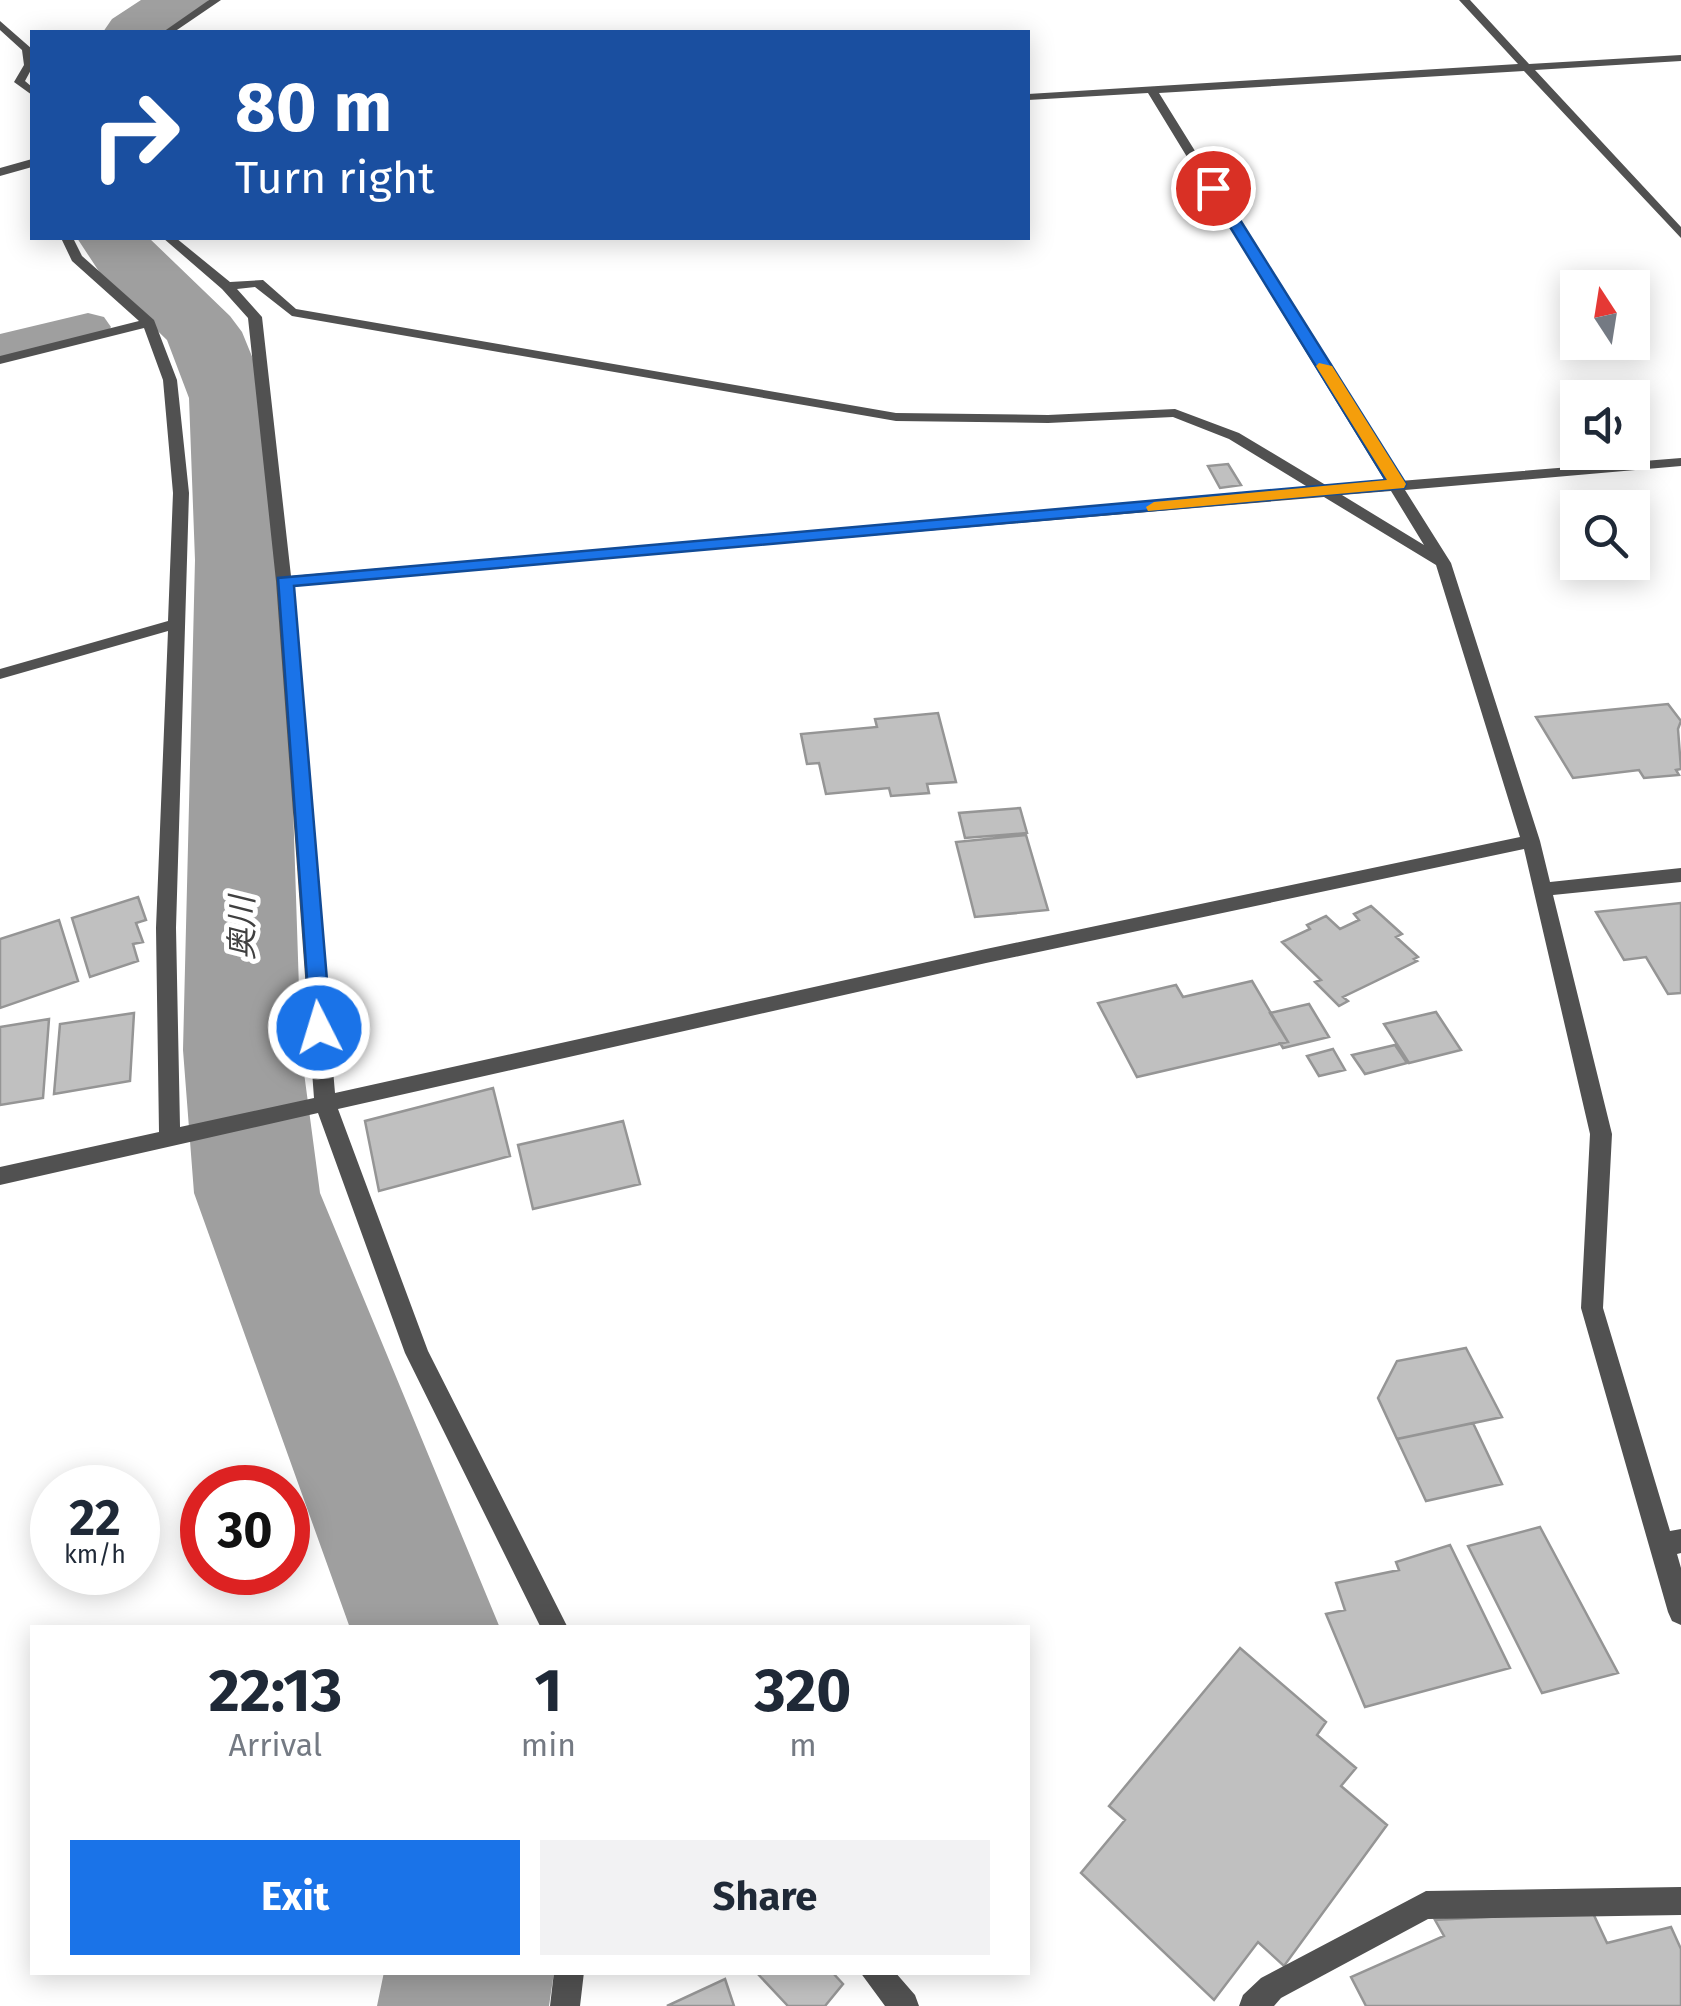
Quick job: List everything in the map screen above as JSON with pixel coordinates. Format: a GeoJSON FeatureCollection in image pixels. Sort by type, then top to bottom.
{"type":"FeatureCollection","features":[{"type":"Feature","properties":{"kind":"street"},"geometry":{"type":"LineString","coordinates":[[171,30],[216,0]]}},
{"type":"Feature","properties":{"kind":"street"},"geometry":{"type":"LineString","coordinates":[[1464,0],[1681,234]]}},
{"type":"Feature","properties":{"kind":"street"},"geometry":{"type":"LineString","coordinates":[[0,24],[27,49],[29,65],[20,82],[30,90]]}},
{"type":"Feature","properties":{"kind":"street"},"geometry":{"type":"LineString","coordinates":[[1030,97],[1681,58]]}},
{"type":"Feature","properties":{"kind":"street"},"geometry":{"type":"LineString","coordinates":[[1151,89],[1398,484],[1443,563],[1531,840],[1601,1134],[1592,1308],[1671,1543],[1681,1610]]}},
{"type":"Feature","properties":{"kind":"street"},"geometry":{"type":"LineString","coordinates":[[0,172],[30,164]]}},
{"type":"Feature","properties":{"kind":"street"},"geometry":{"type":"LineString","coordinates":[[67,240],[76,258],[149,323],[170,380],[181,493],[166,928],[170,1136]]}},
{"type":"Feature","properties":{"kind":"street"},"geometry":{"type":"LineString","coordinates":[[171,240],[227,286],[255,316],[276,479],[284,582],[315,1105],[417,1354],[553,1625]]}},
{"type":"Feature","properties":{"kind":"street"},"geometry":{"type":"LineString","coordinates":[[227,286],[258,283],[292,312],[896,417],[1048,419],[1175,413],[1234,436],[1443,563]]}},
{"type":"Feature","properties":{"kind":"street"},"geometry":{"type":"LineString","coordinates":[[0,360],[149,323]]}},
{"type":"Feature","properties":{"kind":"street"},"geometry":{"type":"LineString","coordinates":[[284,582],[1681,462]]}},
{"type":"Feature","properties":{"kind":"street"},"geometry":{"type":"LineString","coordinates":[[0,674],[176,624]]}},
{"type":"Feature","properties":{"kind":"street"},"geometry":{"type":"LineString","coordinates":[[0,1176],[986,956],[1531,840]]}},
{"type":"Feature","properties":{"kind":"street"},"geometry":{"type":"LineString","coordinates":[[1543,889],[1681,874]]}},
{"type":"Feature","properties":{"kind":"street"},"geometry":{"type":"LineString","coordinates":[[1254,2006],[1272,1988],[1426,1905],[1681,1901]]}},
{"type":"Feature","properties":{"kind":"street"},"geometry":{"type":"LineString","coordinates":[[565,2006],[569,1975]]}},
{"type":"Feature","properties":{"kind":"street"},"geometry":{"type":"LineString","coordinates":[[878,1975],[904,2006]]}},
{"type":"Feature","properties":{"kind":"building"},"geometry":{"type":"Polygon","coordinates":[[[1228,464],[1241,485],[1220,488],[1208,466],[1228,464]]]}},
{"type":"Feature","properties":{"kind":"building"},"geometry":{"type":"Polygon","coordinates":[[[1668,704],[1681,721],[1681,769],[1676,770],[1679,775],[1644,778],[1639,770],[1573,778],[1536,717],[1668,704]]]}},
{"type":"Feature","properties":{"kind":"building"},"geometry":{"type":"Polygon","coordinates":[[[938,713],[956,782],[927,784],[929,793],[891,796],[889,788],[826,794],[819,763],[807,764],[801,734],[877,727],[875,719],[938,713]]]}},
{"type":"Feature","properties":{"kind":"building"},"geometry":{"type":"Polygon","coordinates":[[[1020,808],[1027,833],[965,838],[959,813],[1020,808]]]}},
{"type":"Feature","properties":{"kind":"building"},"geometry":{"type":"Polygon","coordinates":[[[1026,835],[1048,910],[975,917],[956,842],[1026,835]]]}},
{"type":"Feature","properties":{"kind":"building"},"geometry":{"type":"Polygon","coordinates":[[[138,897],[146,920],[136,923],[143,942],[133,944],[138,961],[90,977],[72,918],[138,897]]]}},
{"type":"Feature","properties":{"kind":"building"},"geometry":{"type":"Polygon","coordinates":[[[1681,903],[1681,993],[1668,994],[1646,957],[1624,960],[1596,912],[1681,903]]]}},
{"type":"Feature","properties":{"kind":"building"},"geometry":{"type":"Polygon","coordinates":[[[1371,906],[1402,934],[1396,937],[1418,957],[1414,959],[1417,961],[1343,997],[1348,1001],[1339,1006],[1315,982],[1321,980],[1282,942],[1310,929],[1307,925],[1326,916],[1340,929],[1359,920],[1354,914],[1371,906]]]}},
{"type":"Feature","properties":{"kind":"building"},"geometry":{"type":"Polygon","coordinates":[[[59,920],[78,981],[0,1008],[0,939],[59,920]]]}},
{"type":"Feature","properties":{"kind":"building"},"geometry":{"type":"Polygon","coordinates":[[[1252,981],[1288,1042],[1137,1077],[1098,1003],[1176,985],[1183,997],[1252,981]]]}},
{"type":"Feature","properties":{"kind":"building"},"geometry":{"type":"Polygon","coordinates":[[[1309,1004],[1329,1037],[1283,1048],[1280,1043],[1288,1042],[1270,1013],[1309,1004]]]}},
{"type":"Feature","properties":{"kind":"building"},"geometry":{"type":"Polygon","coordinates":[[[1436,1012],[1461,1050],[1409,1063],[1384,1024],[1436,1012]]]}},
{"type":"Feature","properties":{"kind":"building"},"geometry":{"type":"Polygon","coordinates":[[[134,1013],[130,1081],[54,1094],[60,1024],[134,1013]]]}},
{"type":"Feature","properties":{"kind":"building"},"geometry":{"type":"Polygon","coordinates":[[[49,1019],[43,1098],[0,1105],[0,1027],[49,1019]]]}},
{"type":"Feature","properties":{"kind":"building"},"geometry":{"type":"Polygon","coordinates":[[[1395,1045],[1407,1063],[1365,1074],[1352,1055],[1395,1045]]]}},
{"type":"Feature","properties":{"kind":"building"},"geometry":{"type":"Polygon","coordinates":[[[1333,1049],[1345,1070],[1319,1076],[1307,1056],[1333,1049]]]}},
{"type":"Feature","properties":{"kind":"building"},"geometry":{"type":"Polygon","coordinates":[[[493,1088],[510,1156],[379,1191],[365,1121],[493,1088]]]}},
{"type":"Feature","properties":{"kind":"building"},"geometry":{"type":"Polygon","coordinates":[[[623,1121],[640,1184],[533,1209],[518,1145],[623,1121]]]}},
{"type":"Feature","properties":{"kind":"building"},"geometry":{"type":"Polygon","coordinates":[[[1466,1348],[1502,1417],[1397,1439],[1378,1398],[1397,1361],[1466,1348]]]}},
{"type":"Feature","properties":{"kind":"building"},"geometry":{"type":"Polygon","coordinates":[[[1473,1423],[1502,1484],[1426,1501],[1397,1439],[1473,1423]]]}},
{"type":"Feature","properties":{"kind":"building"},"geometry":{"type":"Polygon","coordinates":[[[1540,1527],[1618,1673],[1542,1693],[1468,1546],[1540,1527]]]}},
{"type":"Feature","properties":{"kind":"building"},"geometry":{"type":"Polygon","coordinates":[[[1450,1545],[1510,1668],[1365,1707],[1326,1614],[1345,1610],[1336,1583],[1399,1570],[1396,1562],[1450,1545]]]}},
{"type":"Feature","properties":{"kind":"building"},"geometry":{"type":"Polygon","coordinates":[[[1240,1648],[1326,1722],[1317,1735],[1356,1768],[1341,1786],[1387,1825],[1284,1966],[1258,1942],[1214,2000],[1081,1873],[1125,1820],[1109,1806],[1240,1648]]]}},
{"type":"Feature","properties":{"kind":"building"},"geometry":{"type":"Polygon","coordinates":[[[1592,1911],[1607,1943],[1671,1927],[1681,1949],[1681,2006],[1366,2006],[1351,1977],[1444,1936],[1435,1920],[1592,1911]]]}},
{"type":"Feature","properties":{"kind":"building"},"geometry":{"type":"Polygon","coordinates":[[[759,1975],[835,1975],[843,1984],[825,2006],[788,2006],[759,1975]]]}},
{"type":"Feature","properties":{"kind":"building"},"geometry":{"type":"Polygon","coordinates":[[[725,1979],[734,2006],[667,2006],[725,1979]]]}},
{"type":"Feature","properties":{"kind":"waterway","name":"奥川"},"geometry":{"type":"LineString","coordinates":[[136,30],[180,0]]}},
{"type":"Feature","properties":{"kind":"waterway","name":"奥川"},"geometry":{"type":"LineString","coordinates":[[114,240],[130,263],[203,332],[229,398],[240,560],[242,1050],[257,1193],[424,1625]]}},
{"type":"Feature","properties":{"kind":"waterway"},"geometry":{"type":"LineString","coordinates":[[0,348],[88,327]]}},
{"type":"Feature","properties":{"kind":"waterway","name":"奥川"},"geometry":{"type":"LineString","coordinates":[[463,2006],[468,1975]]}},
{"type":"Feature","properties":{"kind":"slow traffic"},"geometry":{"type":"LineString","coordinates":[[1154,507],[1398,484],[1324,366]]}},
{"type":"Feature","properties":{"kind":"route"},"geometry":{"type":"LineString","coordinates":[[319,1028],[284,582],[1398,484],[1213,188]]}}]}
